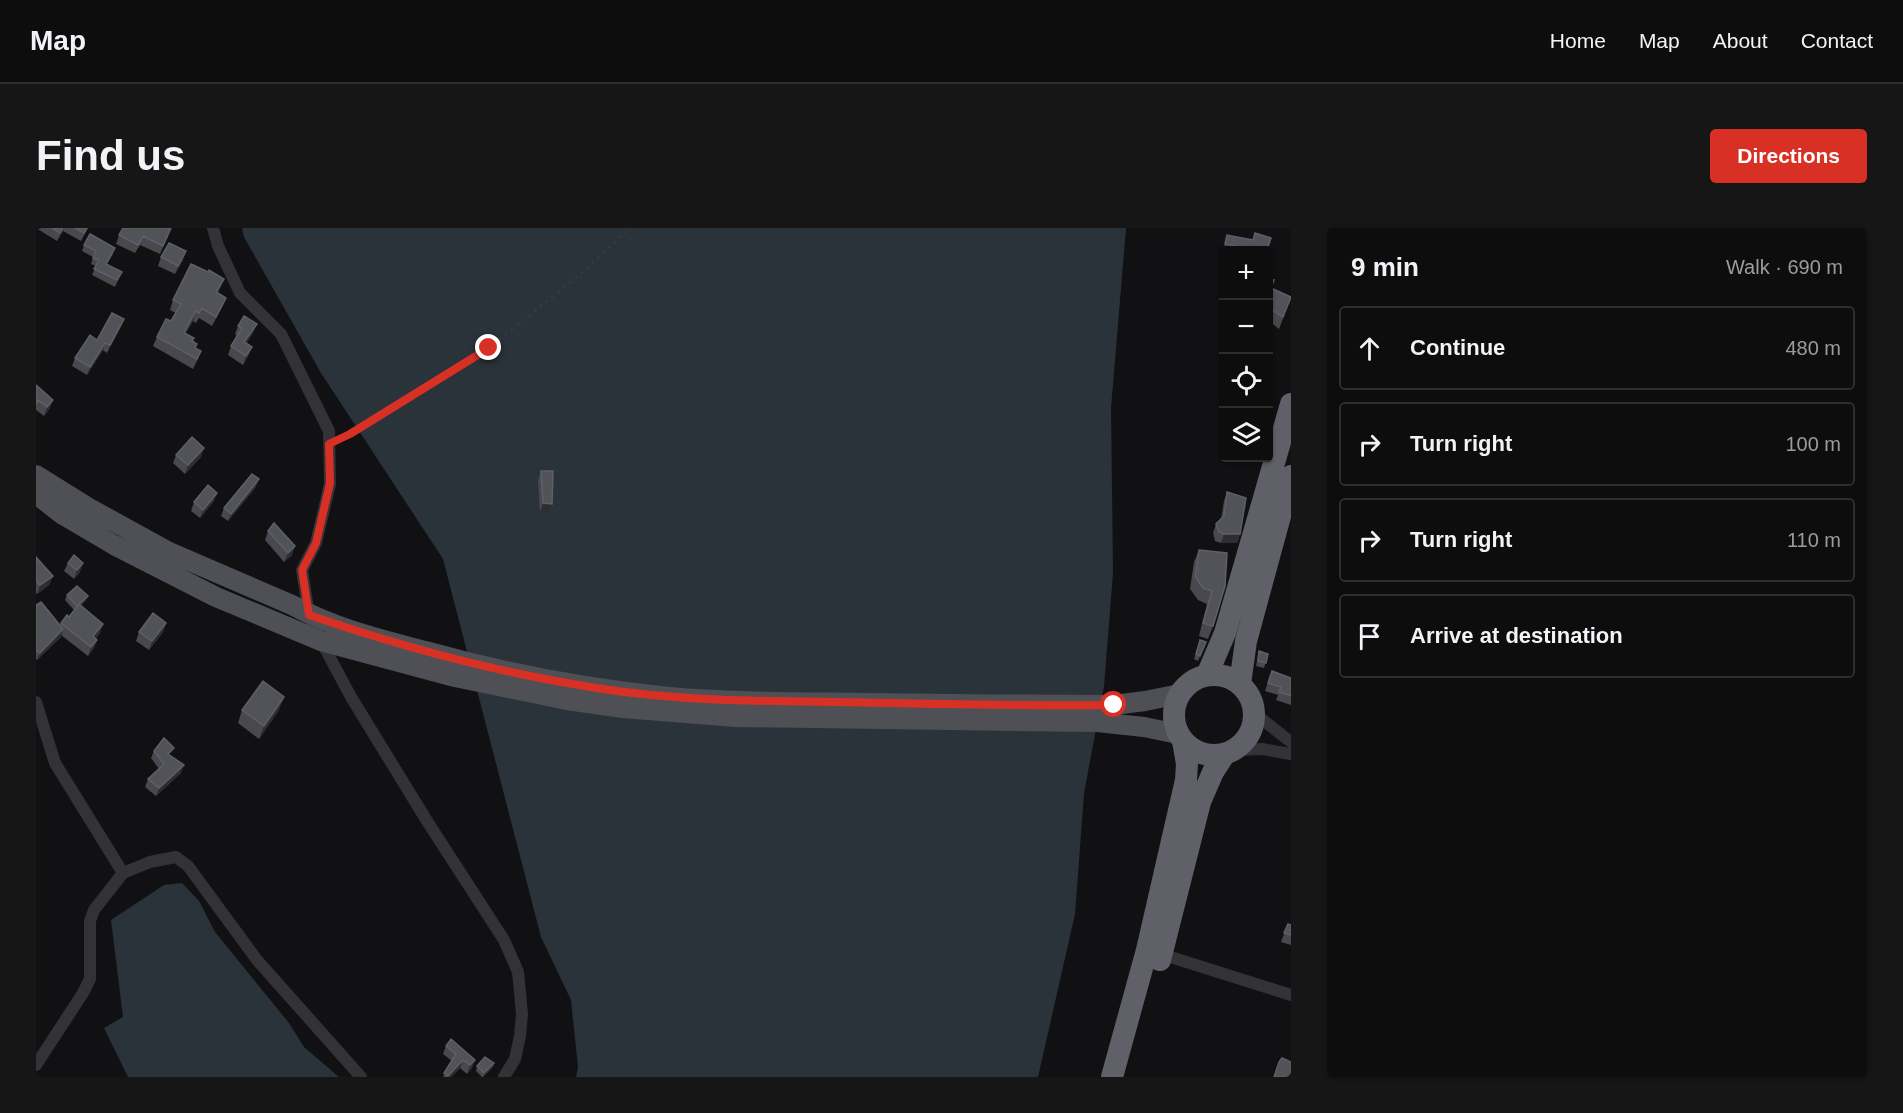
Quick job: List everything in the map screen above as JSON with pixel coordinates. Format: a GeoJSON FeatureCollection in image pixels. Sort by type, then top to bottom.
{"type":"FeatureCollection","features":[{"type":"Feature","properties":{"kind":"highway"},"geometry":{"type":"LineString","coordinates":[[1206,675],[1225,633],[1291,404]]}},
{"type":"Feature","properties":{"kind":"highway"},"geometry":{"type":"LineString","coordinates":[[1240,684],[1244,647],[1291,476]]}},
{"type":"Feature","properties":{"kind":"highway"},"geometry":{"type":"LineString","coordinates":[[1112,1077],[1147,950],[1186,780],[1187,764],[1175,726],[1174,709],[1180,694],[1191,681],[1206,675],[1224,676],[1240,684],[1250,697],[1254,713],[1251,729],[1213,772],[1200,802],[1127,1077]]}},
{"type":"Feature","properties":{"kind":"highway"},"geometry":{"type":"LineString","coordinates":[[1180,737],[1203,754],[1230,753]]}},
{"type":"Feature","properties":{"kind":"main road"},"geometry":{"type":"LineString","coordinates":[[36,475],[89,508],[169,552],[292,605],[309,615],[352,630],[475,665],[572,684],[671,697],[785,701],[1100,705],[1145,701],[1180,694]]}},
{"type":"Feature","properties":{"kind":"main road"},"geometry":{"type":"LineString","coordinates":[[36,494],[63,515],[114,545],[216,597],[321,641],[511,690],[623,708],[736,717],[1097,722],[1144,727],[1180,737]]}},
{"type":"Feature","properties":{"kind":"street"},"geometry":{"type":"LineString","coordinates":[[213,228],[218,246],[240,293],[281,334],[329,431],[330,483],[316,543],[302,570],[309,615],[351,697],[504,940],[518,972],[522,1014],[520,1036],[515,1059],[504,1077]]}},
{"type":"Feature","properties":{"kind":"street"},"geometry":{"type":"LineString","coordinates":[[36,702],[55,763],[123,873]]}},
{"type":"Feature","properties":{"kind":"street"},"geometry":{"type":"LineString","coordinates":[[1254,713],[1291,742]]}},
{"type":"Feature","properties":{"kind":"street"},"geometry":{"type":"LineString","coordinates":[[1230,753],[1262,749],[1291,754]]}},
{"type":"Feature","properties":{"kind":"street"},"geometry":{"type":"LineString","coordinates":[[36,1065],[90,979],[90,915],[123,873],[150,862],[176,857],[188,866],[257,960],[361,1077]]}},
{"type":"Feature","properties":{"kind":"street"},"geometry":{"type":"LineString","coordinates":[[1161,954],[1291,995]]}},
{"type":"Feature","properties":{"kind":"path"},"geometry":{"type":"LineString","coordinates":[[329,444],[350,434],[489,348],[578,276],[630,228]]}},
{"type":"Feature","properties":{"kind":"shaded area"},"geometry":{"type":"Polygon","coordinates":[[[242,228],[1126,228],[1111,408],[1113,573],[1104,686],[1084,793],[1075,914],[1038,1077],[576,1077],[578,1067],[571,1000],[541,937],[443,559],[321,373],[244,237],[242,228]]]}},
{"type":"Feature","properties":{"kind":"shaded area"},"geometry":{"type":"Polygon","coordinates":[[[182,883],[199,901],[215,932],[289,1023],[304,1047],[339,1077],[128,1077],[104,1028],[123,1017],[111,920],[164,885],[182,883]]]}},
{"type":"Feature","properties":{"kind":"building"},"geometry":{"type":"Polygon","coordinates":[[[52,228],[63,228],[60,233],[52,228]]]}},
{"type":"Feature","properties":{"kind":"building"},"geometry":{"type":"Polygon","coordinates":[[[75,228],[87,228],[84,233],[75,228]]]}},
{"type":"Feature","properties":{"kind":"building"},"geometry":{"type":"Polygon","coordinates":[[[123,228],[171,228],[163,246],[143,236],[138,245],[119,235],[123,228]]]}},
{"type":"Feature","properties":{"kind":"building"},"geometry":{"type":"Polygon","coordinates":[[[1255,233],[1271,238],[1268,246],[1225,244],[1227,235],[1253,240],[1255,233]]]}},
{"type":"Feature","properties":{"kind":"building"},"geometry":{"type":"Polygon","coordinates":[[[90,234],[115,248],[106,264],[122,272],[117,280],[94,269],[99,260],[93,258],[96,251],[84,245],[90,234]]]}},
{"type":"Feature","properties":{"kind":"building"},"geometry":{"type":"Polygon","coordinates":[[[169,243],[186,251],[178,266],[161,257],[169,243]]]}},
{"type":"Feature","properties":{"kind":"building"},"geometry":{"type":"Polygon","coordinates":[[[191,264],[208,272],[209,270],[224,279],[216,292],[226,298],[216,317],[202,308],[199,313],[196,311],[184,333],[194,338],[192,341],[197,344],[195,348],[201,351],[197,359],[157,337],[166,319],[171,321],[181,304],[173,300],[191,264]]]}},
{"type":"Feature","properties":{"kind":"building"},"geometry":{"type":"Polygon","coordinates":[[[1273,289],[1291,297],[1283,317],[1273,311],[1273,289]]]}},
{"type":"Feature","properties":{"kind":"building"},"geometry":{"type":"Polygon","coordinates":[[[112,313],[124,319],[110,345],[105,343],[90,367],[75,358],[90,335],[97,340],[112,313]]]}},
{"type":"Feature","properties":{"kind":"building"},"geometry":{"type":"Polygon","coordinates":[[[244,316],[257,324],[244,342],[252,347],[246,356],[231,346],[242,328],[238,326],[244,316]]]}},
{"type":"Feature","properties":{"kind":"building"},"geometry":{"type":"Polygon","coordinates":[[[36,385],[53,400],[47,407],[38,400],[36,404],[36,385]]]}},
{"type":"Feature","properties":{"kind":"building"},"geometry":{"type":"Polygon","coordinates":[[[192,437],[204,448],[188,465],[176,455],[192,437]]]}},
{"type":"Feature","properties":{"kind":"building"},"geometry":{"type":"Polygon","coordinates":[[[541,471],[553,471],[552,504],[543,503],[541,471]]]}},
{"type":"Feature","properties":{"kind":"building"},"geometry":{"type":"Polygon","coordinates":[[[252,474],[259,479],[231,514],[224,508],[252,474]]]}},
{"type":"Feature","properties":{"kind":"building"},"geometry":{"type":"Polygon","coordinates":[[[208,485],[217,493],[203,510],[194,502],[208,485]]]}},
{"type":"Feature","properties":{"kind":"building"},"geometry":{"type":"Polygon","coordinates":[[[1227,492],[1246,498],[1240,534],[1219,532],[1216,524],[1224,516],[1227,492]]]}},
{"type":"Feature","properties":{"kind":"building"},"geometry":{"type":"Polygon","coordinates":[[[274,523],[295,546],[288,553],[268,531],[274,523]]]}},
{"type":"Feature","properties":{"kind":"building"},"geometry":{"type":"Polygon","coordinates":[[[1199,550],[1227,553],[1225,586],[1213,626],[1203,623],[1212,591],[1203,588],[1195,576],[1199,550]]]}},
{"type":"Feature","properties":{"kind":"building"},"geometry":{"type":"Polygon","coordinates":[[[74,555],[83,563],[77,570],[68,563],[74,555]]]}},
{"type":"Feature","properties":{"kind":"building"},"geometry":{"type":"Polygon","coordinates":[[[36,557],[53,576],[40,585],[36,580],[36,557]]]}},
{"type":"Feature","properties":{"kind":"building"},"geometry":{"type":"Polygon","coordinates":[[[77,586],[88,596],[77,606],[67,595],[77,586]]]}},
{"type":"Feature","properties":{"kind":"building"},"geometry":{"type":"Polygon","coordinates":[[[41,602],[63,629],[40,653],[36,650],[36,605],[41,602]]]}},
{"type":"Feature","properties":{"kind":"building"},"geometry":{"type":"Polygon","coordinates":[[[79,604],[103,624],[93,636],[97,640],[91,647],[61,623],[79,604]]]}},
{"type":"Feature","properties":{"kind":"building"},"geometry":{"type":"Polygon","coordinates":[[[153,613],[166,623],[152,641],[139,632],[153,613]]]}},
{"type":"Feature","properties":{"kind":"building"},"geometry":{"type":"Polygon","coordinates":[[[1200,640],[1206,642],[1200,656],[1196,654],[1200,640]]]}},
{"type":"Feature","properties":{"kind":"building"},"geometry":{"type":"Polygon","coordinates":[[[1259,651],[1268,654],[1266,663],[1258,661],[1259,651]]]}},
{"type":"Feature","properties":{"kind":"building"},"geometry":{"type":"Polygon","coordinates":[[[1272,671],[1291,678],[1291,696],[1279,692],[1281,687],[1268,683],[1272,671]]]}},
{"type":"Feature","properties":{"kind":"building"},"geometry":{"type":"Polygon","coordinates":[[[263,681],[284,697],[264,726],[242,710],[263,681]]]}},
{"type":"Feature","properties":{"kind":"building"},"geometry":{"type":"Polygon","coordinates":[[[164,738],[174,748],[168,754],[184,765],[159,788],[148,779],[164,764],[154,751],[164,738]]]}},
{"type":"Feature","properties":{"kind":"building"},"geometry":{"type":"Polygon","coordinates":[[[1288,924],[1291,925],[1291,935],[1284,933],[1288,924]]]}},
{"type":"Feature","properties":{"kind":"building"},"geometry":{"type":"Polygon","coordinates":[[[451,1039],[475,1060],[470,1065],[463,1060],[448,1076],[444,1073],[456,1054],[446,1046],[451,1039]]]}},
{"type":"Feature","properties":{"kind":"building"},"geometry":{"type":"Polygon","coordinates":[[[485,1057],[494,1063],[484,1073],[477,1066],[485,1057]]]}},
{"type":"Feature","properties":{"kind":"building"},"geometry":{"type":"Polygon","coordinates":[[[1282,1058],[1291,1062],[1291,1077],[1274,1077],[1282,1058]]]}},
{"type":"Feature","properties":{"kind":"route"},"geometry":{"type":"LineString","coordinates":[[489,348],[350,434],[329,444],[330,483],[316,543],[302,570],[309,615],[411,648],[475,665],[605,690],[671,697],[737,700],[1114,705]]}}]}
